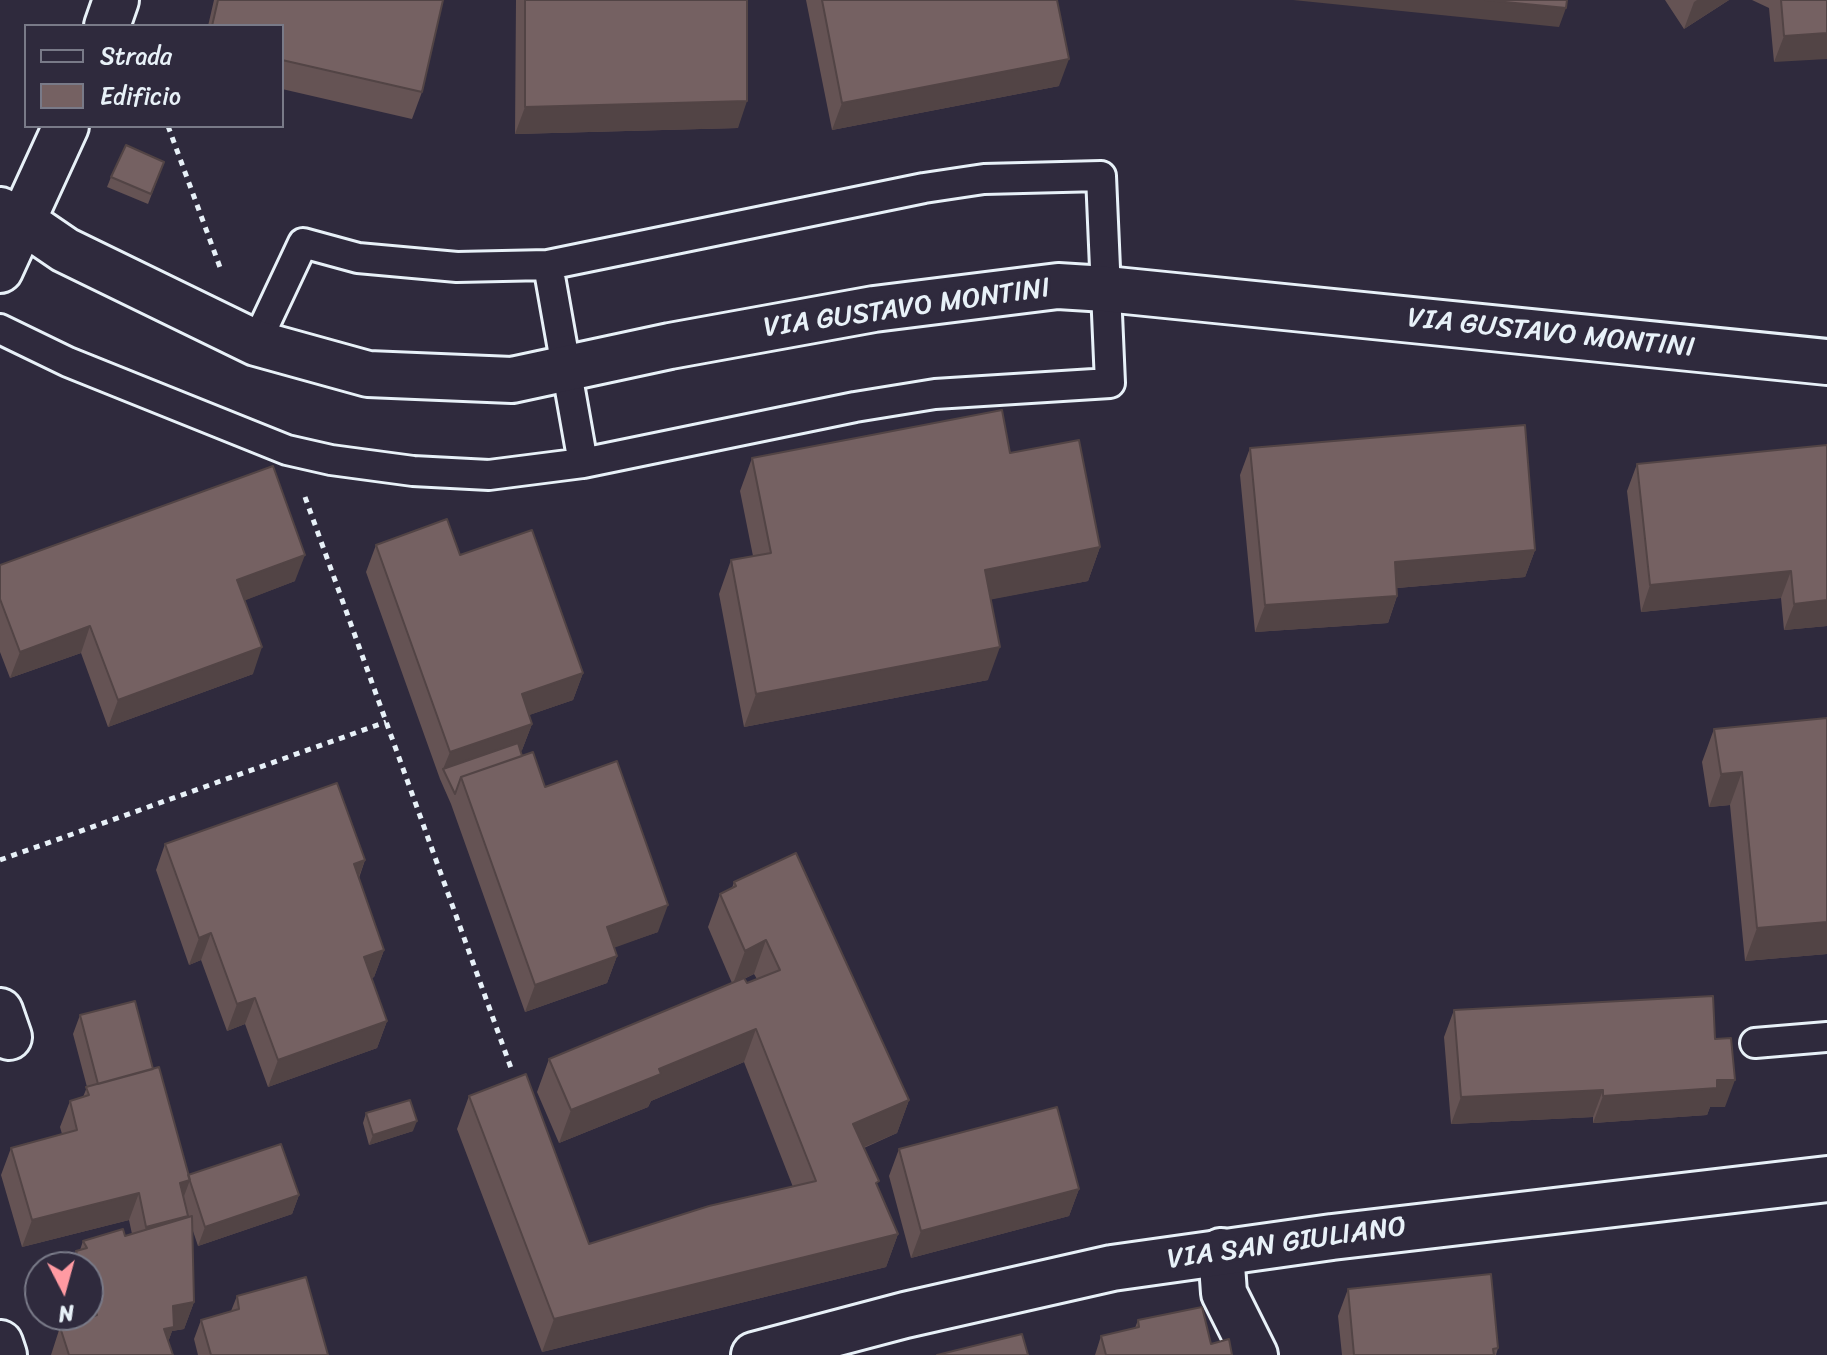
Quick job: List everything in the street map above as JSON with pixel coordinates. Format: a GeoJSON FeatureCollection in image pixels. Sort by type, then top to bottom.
{"type":"FeatureCollection","features":[{"type":"Feature","properties":{"kind":"street"},"geometry":{"type":"LineString","coordinates":[[108,24],[116,0]]}},
{"type":"Feature","properties":{"kind":"street"},"geometry":{"type":"LineString","coordinates":[[0,270],[12,216],[65,128]]}},
{"type":"Feature","properties":{"kind":"street","name":"VIA GUSTAVO MONTINI"},"geometry":{"type":"LineString","coordinates":[[12,216],[65,250],[252,341],[368,374],[512,380],[670,346],[874,309],[1058,286],[1827,362]]}},
{"type":"Feature","properties":{"kind":"street","name":"VIA SAN GIULIANO"},"geometry":{"type":"LineString","coordinates":[[754,1355],[905,1315],[1112,1268],[1221,1251],[1827,1179]]}},
{"type":"Feature","properties":{"kind":"street"},"geometry":{"type":"LineString","coordinates":[[1221,1251],[1224,1293],[1255,1355]]}},
{"type":"Feature","properties":{"kind":"street"},"geometry":{"type":"LineString","coordinates":[[0,1343],[4,1355]]}},
{"type":"Feature","properties":{"kind":"lane"},"geometry":{"type":"LineString","coordinates":[[0,329],[68,362],[287,450],[331,460],[413,471],[489,475],[583,463],[855,407],[935,394],[1110,383],[1101,176],[984,179],[924,188],[548,265],[457,267],[358,258],[303,243],[252,341]]}},
{"type":"Feature","properties":{"kind":"lane"},"geometry":{"type":"LineString","coordinates":[[548,265],[583,463]]}},
{"type":"Feature","properties":{"kind":"lane"},"geometry":{"type":"LineString","coordinates":[[1755,1043],[1827,1037]]}},
{"type":"Feature","properties":{"kind":"path"},"geometry":{"type":"LineString","coordinates":[[169,128],[252,341]]}},
{"type":"Feature","properties":{"kind":"path"},"geometry":{"type":"LineString","coordinates":[[287,450],[511,1068]]}},
{"type":"Feature","properties":{"kind":"path"},"geometry":{"type":"LineString","coordinates":[[0,860],[386,722]]}},
{"type":"Feature","properties":{"kind":"building"},"geometry":{"type":"Polygon","coordinates":[[[218,0],[443,0],[422,92],[284,60],[284,24],[212,24],[218,0]]]}},
{"type":"Feature","properties":{"kind":"building"},"geometry":{"type":"Polygon","coordinates":[[[525,0],[747,0],[747,101],[525,107],[525,0]]]}},
{"type":"Feature","properties":{"kind":"building"},"geometry":{"type":"Polygon","coordinates":[[[822,0],[1057,0],[1069,59],[842,103],[822,0]]]}},
{"type":"Feature","properties":{"kind":"building"},"geometry":{"type":"Polygon","coordinates":[[[1485,0],[1567,0],[1566,8],[1485,0]]]}},
{"type":"Feature","properties":{"kind":"building"},"geometry":{"type":"Polygon","coordinates":[[[1781,0],[1827,0],[1827,33],[1784,36],[1781,0]]]}},
{"type":"Feature","properties":{"kind":"building"},"geometry":{"type":"Polygon","coordinates":[[[126,145],[164,162],[151,194],[111,177],[126,145]]]}},
{"type":"Feature","properties":{"kind":"building"},"geometry":{"type":"Polygon","coordinates":[[[1002,410],[1010,453],[1079,440],[1100,547],[985,570],[1000,647],[756,694],[731,560],[771,553],[752,458],[1002,410]]]}},
{"type":"Feature","properties":{"kind":"building"},"geometry":{"type":"Polygon","coordinates":[[[1525,425],[1535,550],[1395,562],[1397,596],[1265,605],[1250,448],[1525,425]]]}},
{"type":"Feature","properties":{"kind":"building"},"geometry":{"type":"Polygon","coordinates":[[[1827,445],[1827,600],[1794,604],[1791,571],[1650,585],[1637,464],[1827,445]]]}},
{"type":"Feature","properties":{"kind":"building"},"geometry":{"type":"Polygon","coordinates":[[[273,466],[305,555],[237,580],[262,647],[118,700],[90,626],[20,652],[0,599],[0,565],[273,466]]]}},
{"type":"Feature","properties":{"kind":"building"},"geometry":{"type":"Polygon","coordinates":[[[447,519],[460,555],[532,530],[583,673],[522,694],[532,724],[450,752],[376,545],[447,519]]]}},
{"type":"Feature","properties":{"kind":"building"},"geometry":{"type":"Polygon","coordinates":[[[1827,718],[1827,922],[1757,928],[1742,772],[1721,774],[1714,729],[1827,718]]]}},
{"type":"Feature","properties":{"kind":"building"},"geometry":{"type":"Polygon","coordinates":[[[518,743],[522,756],[461,777],[455,794],[443,769],[518,743]]]}},
{"type":"Feature","properties":{"kind":"building"},"geometry":{"type":"Polygon","coordinates":[[[533,752],[545,787],[617,761],[668,905],[607,927],[617,956],[535,985],[461,777],[533,752]]]}},
{"type":"Feature","properties":{"kind":"building"},"geometry":{"type":"Polygon","coordinates":[[[337,783],[365,860],[354,864],[384,950],[364,957],[387,1021],[278,1060],[255,998],[237,1004],[211,933],[199,938],[165,844],[337,783]]]}},
{"type":"Feature","properties":{"kind":"building"},"geometry":{"type":"Polygon","coordinates":[[[796,853],[909,1100],[853,1124],[879,1181],[876,1183],[898,1234],[554,1319],[469,1096],[526,1074],[589,1244],[709,1206],[816,1181],[756,1029],[659,1069],[661,1074],[571,1110],[549,1059],[744,978],[747,983],[780,970],[766,940],[745,951],[720,894],[736,886],[734,882],[796,853]]]}},
{"type":"Feature","properties":{"kind":"building"},"geometry":{"type":"Polygon","coordinates":[[[1713,996],[1715,1039],[1731,1038],[1735,1080],[1717,1080],[1717,1088],[1603,1096],[1603,1090],[1461,1097],[1454,1010],[1713,996]]]}},
{"type":"Feature","properties":{"kind":"building"},"geometry":{"type":"Polygon","coordinates":[[[135,1001],[153,1069],[98,1084],[80,1015],[135,1001]]]}},
{"type":"Feature","properties":{"kind":"building"},"geometry":{"type":"Polygon","coordinates":[[[159,1067],[190,1180],[180,1183],[188,1216],[146,1227],[139,1193],[32,1220],[11,1148],[77,1130],[70,1101],[89,1095],[86,1087],[159,1067]]]}},
{"type":"Feature","properties":{"kind":"building"},"geometry":{"type":"Polygon","coordinates":[[[410,1100],[417,1121],[373,1135],[366,1113],[410,1100]]]}},
{"type":"Feature","properties":{"kind":"building"},"geometry":{"type":"Polygon","coordinates":[[[1057,1107],[1079,1189],[921,1231],[899,1149],[1057,1107]]]}},
{"type":"Feature","properties":{"kind":"building"},"geometry":{"type":"Polygon","coordinates":[[[281,1144],[299,1195],[205,1227],[188,1175],[281,1144]]]}},
{"type":"Feature","properties":{"kind":"building"},"geometry":{"type":"Polygon","coordinates":[[[192,1216],[194,1302],[173,1306],[174,1327],[164,1329],[173,1355],[69,1355],[61,1331],[104,1331],[104,1251],[76,1251],[87,1248],[83,1241],[123,1229],[125,1236],[192,1216]]]}},
{"type":"Feature","properties":{"kind":"building"},"geometry":{"type":"Polygon","coordinates":[[[1491,1274],[1498,1348],[1493,1349],[1494,1355],[1354,1355],[1348,1289],[1491,1274]]]}},
{"type":"Feature","properties":{"kind":"building"},"geometry":{"type":"Polygon","coordinates":[[[306,1277],[328,1355],[211,1355],[201,1320],[239,1309],[237,1296],[306,1277]]]}},
{"type":"Feature","properties":{"kind":"building"},"geometry":{"type":"Polygon","coordinates":[[[1202,1307],[1211,1344],[1229,1339],[1232,1355],[1106,1355],[1101,1336],[1139,1327],[1138,1320],[1202,1307]]]}},
{"type":"Feature","properties":{"kind":"building"},"geometry":{"type":"Polygon","coordinates":[[[1022,1334],[1028,1355],[937,1355],[1022,1334]]]}}]}
